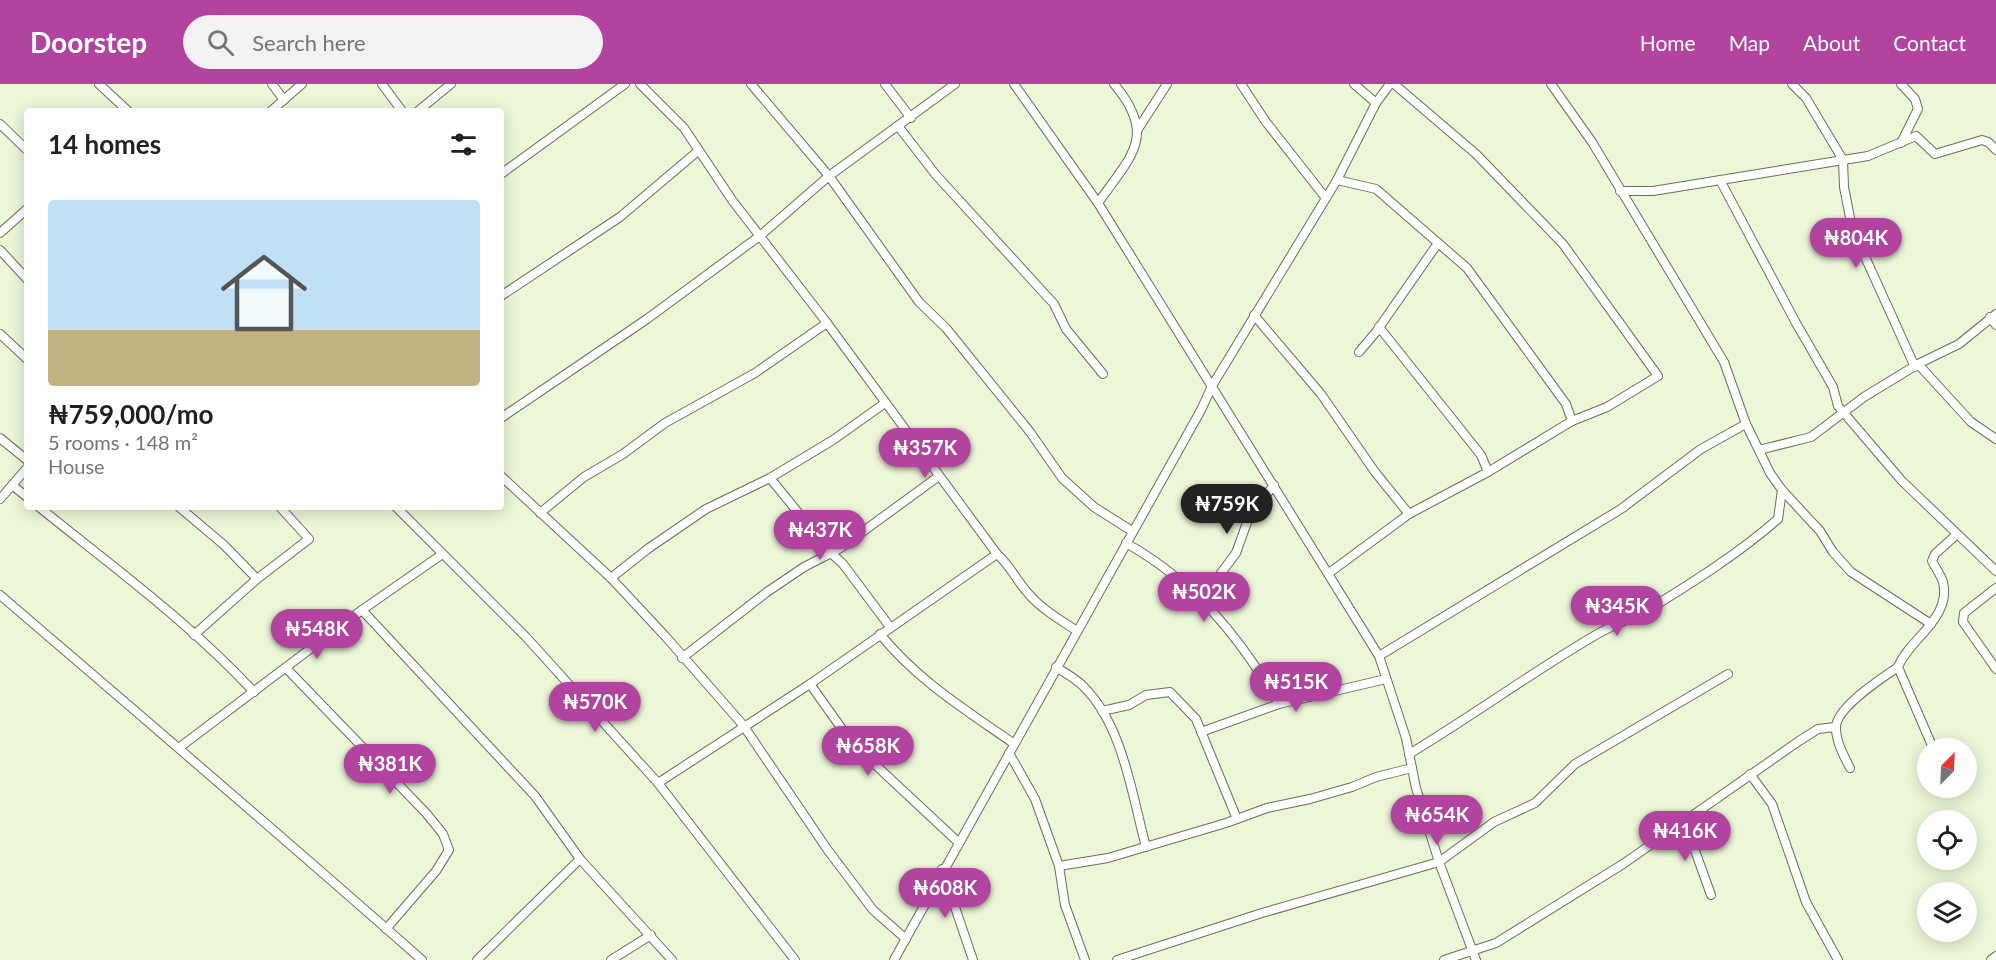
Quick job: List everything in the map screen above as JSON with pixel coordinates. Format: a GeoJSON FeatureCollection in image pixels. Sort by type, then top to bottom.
{"type":"FeatureCollection","features":[{"type":"Feature","properties":{"kind":"street"},"geometry":{"type":"LineString","coordinates":[[99,84],[125,108]]}},
{"type":"Feature","properties":{"kind":"street"},"geometry":{"type":"LineString","coordinates":[[272,84],[284,100]]}},
{"type":"Feature","properties":{"kind":"street"},"geometry":{"type":"LineString","coordinates":[[275,108],[302,84]]}},
{"type":"Feature","properties":{"kind":"street"},"geometry":{"type":"LineString","coordinates":[[382,84],[400,108]]}},
{"type":"Feature","properties":{"kind":"street"},"geometry":{"type":"LineString","coordinates":[[422,108],[452,84]]}},
{"type":"Feature","properties":{"kind":"street"},"geometry":{"type":"LineString","coordinates":[[504,172],[625,84]]}},
{"type":"Feature","properties":{"kind":"street"},"geometry":{"type":"LineString","coordinates":[[640,84],[684,128],[698,151],[1026,591],[1044,610],[1077,631]]}},
{"type":"Feature","properties":{"kind":"street"},"geometry":{"type":"LineString","coordinates":[[751,84],[829,176],[919,303],[946,328],[1030,432],[1062,478],[1094,507],[1132,531]]}},
{"type":"Feature","properties":{"kind":"street"},"geometry":{"type":"LineString","coordinates":[[885,84],[911,118]]}},
{"type":"Feature","properties":{"kind":"street"},"geometry":{"type":"LineString","coordinates":[[504,416],[646,319],[761,235],[829,176],[955,84]]}},
{"type":"Feature","properties":{"kind":"street"},"geometry":{"type":"LineString","coordinates":[[1014,84],[1098,203],[1379,656],[1409,754],[1438,862],[1474,956]]}},
{"type":"Feature","properties":{"kind":"street"},"geometry":{"type":"LineString","coordinates":[[1114,84],[1136,115],[1138,129]]}},
{"type":"Feature","properties":{"kind":"street"},"geometry":{"type":"LineString","coordinates":[[1098,203],[1130,157],[1138,129],[1167,84]]}},
{"type":"Feature","properties":{"kind":"street"},"geometry":{"type":"LineString","coordinates":[[1241,84],[1266,122],[1325,197]]}},
{"type":"Feature","properties":{"kind":"street"},"geometry":{"type":"LineString","coordinates":[[1354,84],[1376,103]]}},
{"type":"Feature","properties":{"kind":"street"},"geometry":{"type":"LineString","coordinates":[[894,960],[942,869],[1201,410],[1212,386],[1337,180],[1376,103],[1390,84]]}},
{"type":"Feature","properties":{"kind":"street"},"geometry":{"type":"LineString","coordinates":[[1329,573],[1409,514],[1488,472],[1572,421],[1607,407],[1657,377],[1658,374],[1563,244],[1476,154],[1394,84]]}},
{"type":"Feature","properties":{"kind":"street"},"geometry":{"type":"LineString","coordinates":[[1551,84],[1592,142],[1724,362],[1746,424],[1782,490],[1820,531],[1833,552],[1851,572],[1931,624]]}},
{"type":"Feature","properties":{"kind":"street"},"geometry":{"type":"LineString","coordinates":[[1792,84],[1806,98],[1843,160],[1844,187],[1852,228],[1916,365],[1971,423],[1996,439]]}},
{"type":"Feature","properties":{"kind":"street"},"geometry":{"type":"LineString","coordinates":[[1900,143],[1918,109],[1915,99],[1901,84]]}},
{"type":"Feature","properties":{"kind":"street"},"geometry":{"type":"LineString","coordinates":[[0,123],[24,147]]}},
{"type":"Feature","properties":{"kind":"street"},"geometry":{"type":"LineString","coordinates":[[898,126],[936,175],[1054,304],[1066,329],[1103,374]]}},
{"type":"Feature","properties":{"kind":"street"},"geometry":{"type":"LineString","coordinates":[[1620,191],[1653,190],[1868,156],[1916,136],[1935,154],[1982,140],[1996,150]]}},
{"type":"Feature","properties":{"kind":"street"},"geometry":{"type":"LineString","coordinates":[[504,294],[621,217],[698,151]]}},
{"type":"Feature","properties":{"kind":"street"},"geometry":{"type":"LineString","coordinates":[[1337,180],[1376,189],[1467,268],[1566,404],[1572,421]]}},
{"type":"Feature","properties":{"kind":"street"},"geometry":{"type":"LineString","coordinates":[[1720,180],[1796,323],[1833,387],[1838,406],[1902,481],[1996,571]]}},
{"type":"Feature","properties":{"kind":"street"},"geometry":{"type":"LineString","coordinates":[[0,233],[24,212]]}},
{"type":"Feature","properties":{"kind":"street"},"geometry":{"type":"LineString","coordinates":[[1359,352],[1438,243]]}},
{"type":"Feature","properties":{"kind":"street"},"geometry":{"type":"LineString","coordinates":[[0,250],[24,276]]}},
{"type":"Feature","properties":{"kind":"street"},"geometry":{"type":"LineString","coordinates":[[1254,315],[1321,394],[1375,472],[1409,514]]}},
{"type":"Feature","properties":{"kind":"street"},"geometry":{"type":"LineString","coordinates":[[1759,450],[1811,437],[1916,365],[1959,344],[1994,319]]}},
{"type":"Feature","properties":{"kind":"street"},"geometry":{"type":"LineString","coordinates":[[540,513],[584,477],[623,454],[665,423],[755,374],[827,323]]}},
{"type":"Feature","properties":{"kind":"street"},"geometry":{"type":"LineString","coordinates":[[1379,327],[1481,455],[1488,472]]}},
{"type":"Feature","properties":{"kind":"street"},"geometry":{"type":"LineString","coordinates":[[0,334],[24,356]]}},
{"type":"Feature","properties":{"kind":"street"},"geometry":{"type":"LineString","coordinates":[[611,578],[649,548],[706,509],[770,478],[833,440],[885,403]]}},
{"type":"Feature","properties":{"kind":"street"},"geometry":{"type":"LineString","coordinates":[[1379,656],[1621,509],[1701,449],[1746,424]]}},
{"type":"Feature","properties":{"kind":"street"},"geometry":{"type":"LineString","coordinates":[[0,438],[24,457]]}},
{"type":"Feature","properties":{"kind":"street"},"geometry":{"type":"LineString","coordinates":[[0,499],[24,471]]}},
{"type":"Feature","properties":{"kind":"street"},"geometry":{"type":"LineString","coordinates":[[682,658],[777,586],[894,512],[939,476]]}},
{"type":"Feature","properties":{"kind":"street"},"geometry":{"type":"LineString","coordinates":[[770,478],[831,553],[843,564],[890,627]]}},
{"type":"Feature","properties":{"kind":"street"},"geometry":{"type":"LineString","coordinates":[[504,479],[611,578],[743,725],[826,849],[873,910],[906,939]]}},
{"type":"Feature","properties":{"kind":"street"},"geometry":{"type":"LineString","coordinates":[[12,485],[24,495]]}},
{"type":"Feature","properties":{"kind":"street"},"geometry":{"type":"LineString","coordinates":[[1202,600],[1236,554],[1249,517],[1274,485]]}},
{"type":"Feature","properties":{"kind":"street"},"geometry":{"type":"LineString","coordinates":[[1409,754],[1475,714],[1546,664],[1608,627],[1649,609],[1752,542],[1778,519],[1782,490]]}},
{"type":"Feature","properties":{"kind":"street"},"geometry":{"type":"LineString","coordinates":[[43,510],[152,596],[254,692]]}},
{"type":"Feature","properties":{"kind":"street"},"geometry":{"type":"LineString","coordinates":[[183,510],[224,545],[257,579]]}},
{"type":"Feature","properties":{"kind":"street"},"geometry":{"type":"LineString","coordinates":[[194,635],[257,579],[309,538],[283,510]]}},
{"type":"Feature","properties":{"kind":"street"},"geometry":{"type":"LineString","coordinates":[[399,510],[441,555],[526,637],[658,783],[795,960]]}},
{"type":"Feature","properties":{"kind":"street"},"geometry":{"type":"LineString","coordinates":[[1850,768],[1841,751],[1835,727],[1840,714],[1874,683],[1898,667],[1904,652],[1931,624],[1944,599],[1943,582],[1932,561],[1935,554],[1956,535]]}},
{"type":"Feature","properties":{"kind":"street"},"geometry":{"type":"LineString","coordinates":[[1126,543],[1179,578],[1202,600],[1251,657],[1278,704]]}},
{"type":"Feature","properties":{"kind":"street"},"geometry":{"type":"LineString","coordinates":[[658,783],[743,725],[810,684],[997,554]]}},
{"type":"Feature","properties":{"kind":"street"},"geometry":{"type":"LineString","coordinates":[[180,747],[362,610],[441,555]]}},
{"type":"Feature","properties":{"kind":"street"},"geometry":{"type":"LineString","coordinates":[[1996,588],[1964,613],[1963,622],[1996,669]]}},
{"type":"Feature","properties":{"kind":"street"},"geometry":{"type":"LineString","coordinates":[[0,595],[180,747],[272,831],[422,960]]}},
{"type":"Feature","properties":{"kind":"street"},"geometry":{"type":"LineString","coordinates":[[362,610],[535,796],[580,859],[672,960]]}},
{"type":"Feature","properties":{"kind":"street"},"geometry":{"type":"LineString","coordinates":[[880,634],[897,655],[925,681],[1013,743]]}},
{"type":"Feature","properties":{"kind":"street"},"geometry":{"type":"LineString","coordinates":[[1056,667],[1083,685],[1102,711],[1118,747],[1146,847]]}},
{"type":"Feature","properties":{"kind":"street"},"geometry":{"type":"LineString","coordinates":[[1898,667],[1929,738]]}},
{"type":"Feature","properties":{"kind":"street"},"geometry":{"type":"LineString","coordinates":[[286,668],[426,813],[443,834],[449,850],[436,872],[386,928]]}},
{"type":"Feature","properties":{"kind":"street"},"geometry":{"type":"LineString","coordinates":[[1117,960],[1262,913],[1438,862],[1494,822],[1535,803],[1575,764],[1728,674]]}},
{"type":"Feature","properties":{"kind":"street"},"geometry":{"type":"LineString","coordinates":[[1202,732],[1278,704],[1386,679]]}},
{"type":"Feature","properties":{"kind":"street"},"geometry":{"type":"LineString","coordinates":[[810,684],[852,743],[957,842]]}},
{"type":"Feature","properties":{"kind":"street"},"geometry":{"type":"LineString","coordinates":[[1102,711],[1129,705],[1146,695],[1170,692],[1196,719],[1237,819]]}},
{"type":"Feature","properties":{"kind":"street"},"geometry":{"type":"LineString","coordinates":[[1444,960],[1474,956],[1496,943],[1623,864],[1818,729],[1835,727]]}},
{"type":"Feature","properties":{"kind":"street"},"geometry":{"type":"LineString","coordinates":[[1009,753],[1035,799],[1059,866],[1065,904],[1085,960]]}},
{"type":"Feature","properties":{"kind":"street"},"geometry":{"type":"LineString","coordinates":[[1059,866],[1108,858],[1267,808],[1310,799],[1352,787],[1376,777],[1412,768]]}},
{"type":"Feature","properties":{"kind":"street"},"geometry":{"type":"LineString","coordinates":[[1750,774],[1772,804],[1806,902],[1838,960]]}},
{"type":"Feature","properties":{"kind":"street"},"geometry":{"type":"LineString","coordinates":[[1684,820],[1712,895]]}},
{"type":"Feature","properties":{"kind":"street"},"geometry":{"type":"LineString","coordinates":[[477,960],[580,859]]}},
{"type":"Feature","properties":{"kind":"street"},"geometry":{"type":"LineString","coordinates":[[942,869],[973,960]]}},
{"type":"Feature","properties":{"kind":"street"},"geometry":{"type":"LineString","coordinates":[[611,960],[651,935]]}},
{"type":"Feature","properties":{"kind":"street"},"geometry":{"type":"LineString","coordinates":[[1991,960],[1996,956]]}}]}
